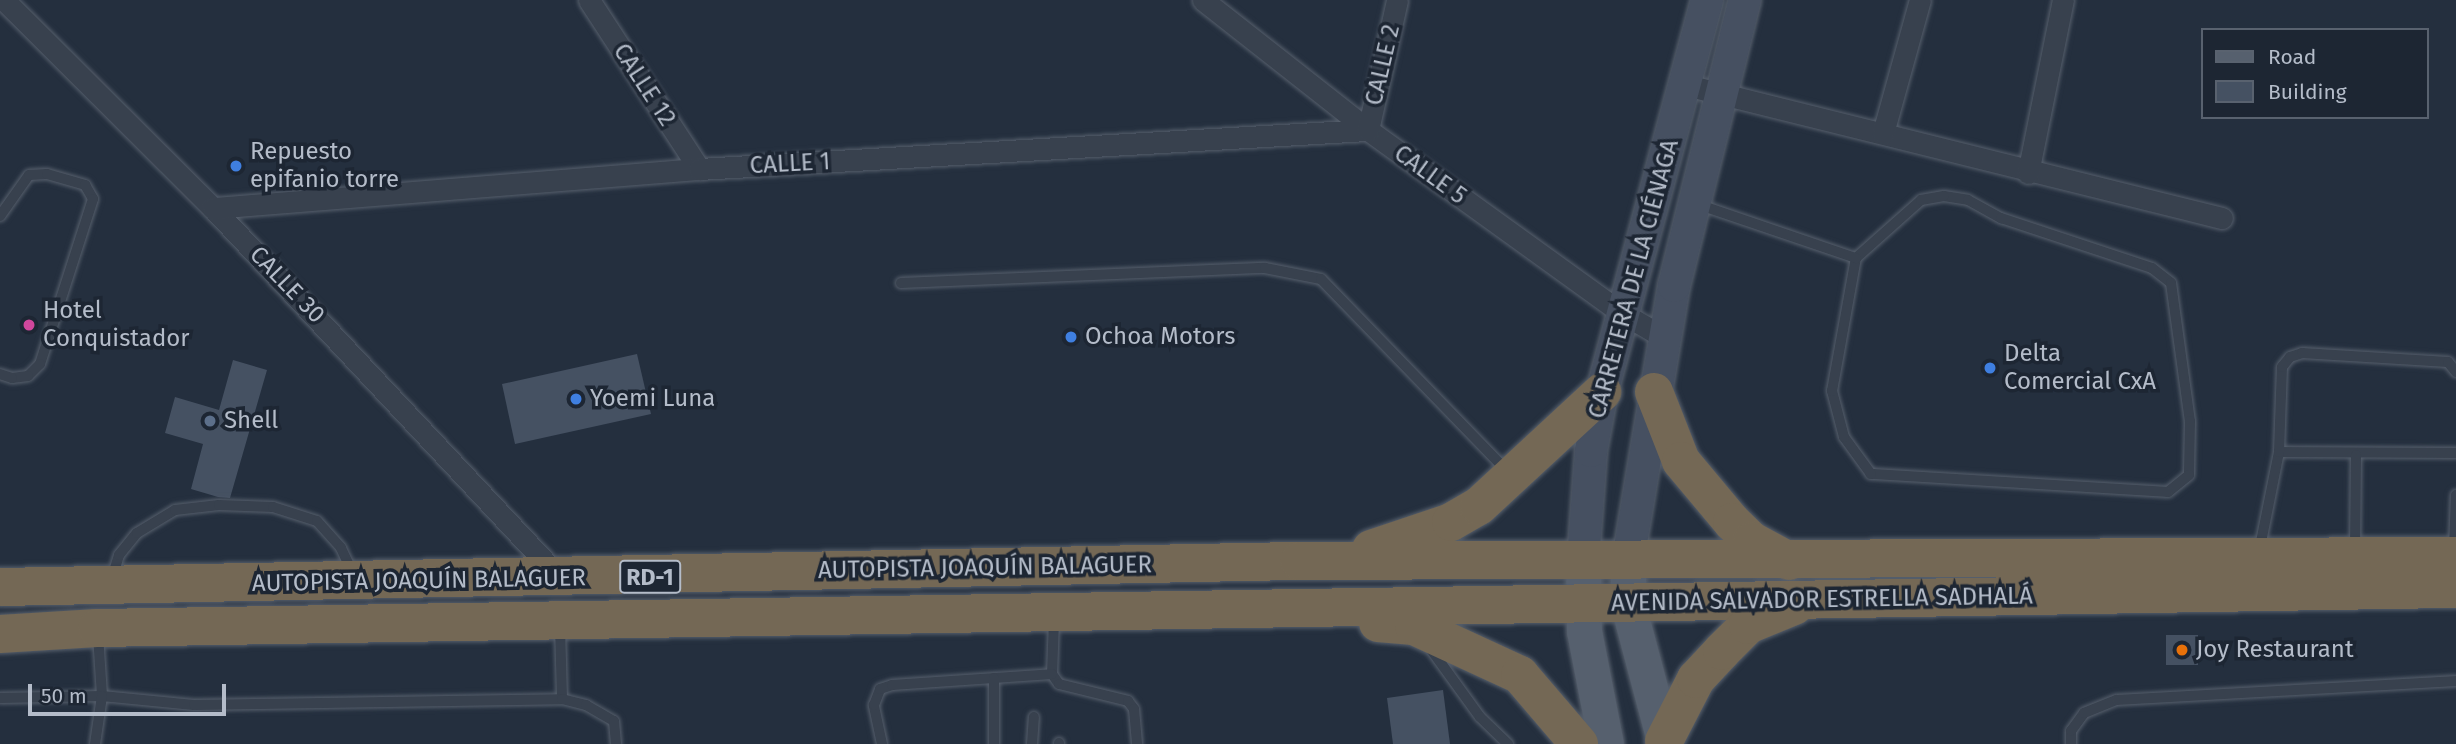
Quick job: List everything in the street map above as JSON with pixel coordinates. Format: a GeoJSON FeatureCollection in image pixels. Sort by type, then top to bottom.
{"type":"FeatureCollection","features":[{"type":"Feature","properties":{"kind":"highway"},"geometry":{"type":"LineString","coordinates":[[1654,391],[1681,461],[1752,541],[1791,562]]}},
{"type":"Feature","properties":{"kind":"highway"},"geometry":{"type":"LineString","coordinates":[[1299,561],[1365,551],[1439,527],[1479,506],[1513,478],[1602,392]]}},
{"type":"Feature","properties":{"kind":"highway","name":"AVENIDA SALVADOR ESTRELLA SADHALÁ"},"geometry":{"type":"LineString","coordinates":[[1299,561],[1791,562],[2259,558],[2356,574]]}},
{"type":"Feature","properties":{"kind":"highway","name":"AUTOPISTA JOAQUÍN BALAGUER"},"geometry":{"type":"LineString","coordinates":[[0,587],[561,579],[1299,561]]}},
{"type":"Feature","properties":{"kind":"highway","name":"AVENIDA SALVADOR ESTRELLA SADHALÁ"},"geometry":{"type":"LineString","coordinates":[[1187,609],[1581,605],[1810,599],[2356,574],[2455,573]]}},
{"type":"Feature","properties":{"kind":"highway"},"geometry":{"type":"LineString","coordinates":[[1664,742],[1696,679],[1748,625],[1810,599]]}},
{"type":"Feature","properties":{"kind":"highway","name":"AUTOPISTA JOAQUÍN BALAGUER"},"geometry":{"type":"LineString","coordinates":[[0,634],[97,628],[1187,609]]}},
{"type":"Feature","properties":{"kind":"highway"},"geometry":{"type":"LineString","coordinates":[[1187,609],[1413,626],[1520,675],[1578,744]]}},
{"type":"Feature","properties":{"kind":"main road"},"geometry":{"type":"LineString","coordinates":[[1628,560],[1628,604],[1664,742]]}},
{"type":"Feature","properties":{"kind":"main road"},"geometry":{"type":"LineString","coordinates":[[1583,561],[1581,605],[1606,744]]}},
{"type":"Feature","properties":{"kind":"street","name":"CALLE 30"},"geometry":{"type":"LineString","coordinates":[[4,0],[213,208],[561,579]]}},
{"type":"Feature","properties":{"kind":"street","name":"CALLE 12"},"geometry":{"type":"LineString","coordinates":[[589,0],[699,169]]}},
{"type":"Feature","properties":{"kind":"street","name":"CALLE 5"},"geometry":{"type":"LineString","coordinates":[[1203,0],[1368,130],[1622,313],[1664,338]]}},
{"type":"Feature","properties":{"kind":"street","name":"CALLE 2"},"geometry":{"type":"LineString","coordinates":[[1368,130],[1397,0]]}},
{"type":"Feature","properties":{"kind":"street","name":"CARRETERA DE LA CIÉNAGA"},"geometry":{"type":"LineString","coordinates":[[1583,561],[1591,451],[1602,392],[1707,0]]}},
{"type":"Feature","properties":{"kind":"street","name":"CARRETERA DE LA CIÉNAGA"},"geometry":{"type":"LineString","coordinates":[[1628,560],[1664,338],[1745,0]]}},
{"type":"Feature","properties":{"kind":"street"},"geometry":{"type":"LineString","coordinates":[[1883,133],[1920,0]]}},
{"type":"Feature","properties":{"kind":"street"},"geometry":{"type":"LineString","coordinates":[[2028,173],[2063,0]]}},
{"type":"Feature","properties":{"kind":"street"},"geometry":{"type":"LineString","coordinates":[[1686,85],[1722,96],[1883,133],[2028,173],[2222,218]]}},
{"type":"Feature","properties":{"kind":"street","name":"CALLE 1"},"geometry":{"type":"LineString","coordinates":[[213,208],[699,169],[1368,130]]}},
{"type":"Feature","properties":{"kind":"lane"},"geometry":{"type":"LineString","coordinates":[[0,216],[29,175],[47,174],[85,185],[93,199],[40,364],[29,376],[12,378],[0,374]]}},
{"type":"Feature","properties":{"kind":"lane"},"geometry":{"type":"LineString","coordinates":[[1944,196],[1968,200],[2001,218],[2152,268],[2171,283],[2190,421],[2189,475],[2168,492],[1871,474],[1844,437],[1832,391],[1856,258],[1921,200],[1944,196]]}},
{"type":"Feature","properties":{"kind":"lane"},"geometry":{"type":"LineString","coordinates":[[1696,204],[1856,258]]}},
{"type":"Feature","properties":{"kind":"lane"},"geometry":{"type":"LineString","coordinates":[[901,284],[1265,268],[1321,279],[1513,478]]}},
{"type":"Feature","properties":{"kind":"lane"},"geometry":{"type":"LineString","coordinates":[[2259,558],[2278,452],[2282,367],[2290,357],[2302,353],[2448,362],[2456,372]]}},
{"type":"Feature","properties":{"kind":"lane"},"geometry":{"type":"LineString","coordinates":[[2278,452],[2356,455],[2456,453]]}},
{"type":"Feature","properties":{"kind":"lane"},"geometry":{"type":"LineString","coordinates":[[2356,455],[2356,574]]}},
{"type":"Feature","properties":{"kind":"lane"},"geometry":{"type":"LineString","coordinates":[[2455,573],[2456,495]]}},
{"type":"Feature","properties":{"kind":"lane"},"geometry":{"type":"LineString","coordinates":[[110,587],[119,555],[137,533],[175,510],[219,505],[273,508],[317,521],[341,548],[358,583]]}},
{"type":"Feature","properties":{"kind":"lane"},"geometry":{"type":"LineString","coordinates":[[1052,674],[1054,612]]}},
{"type":"Feature","properties":{"kind":"lane"},"geometry":{"type":"LineString","coordinates":[[559,620],[562,699]]}},
{"type":"Feature","properties":{"kind":"lane"},"geometry":{"type":"LineString","coordinates":[[1413,626],[1480,717],[1508,744]]}},
{"type":"Feature","properties":{"kind":"lane"},"geometry":{"type":"LineString","coordinates":[[95,744],[102,696],[97,628]]}},
{"type":"Feature","properties":{"kind":"lane"},"geometry":{"type":"LineString","coordinates":[[881,744],[874,705],[880,689],[1052,674],[1073,690],[1128,701],[1134,709],[1137,744]]}},
{"type":"Feature","properties":{"kind":"lane"},"geometry":{"type":"LineString","coordinates":[[994,678],[994,744]]}},
{"type":"Feature","properties":{"kind":"lane"},"geometry":{"type":"LineString","coordinates":[[2071,744],[2071,731],[2084,713],[2117,700],[2456,681]]}},
{"type":"Feature","properties":{"kind":"lane"},"geometry":{"type":"LineString","coordinates":[[0,698],[102,696],[194,705],[562,699],[586,705],[614,721],[617,744]]}},
{"type":"Feature","properties":{"kind":"lane"},"geometry":{"type":"LineString","coordinates":[[1032,744],[1034,717]]}},
{"type":"Feature","properties":{"kind":"building","name":"Yoemi Luna"},"geometry":{"type":"Polygon","coordinates":[[[637,354],[651,414],[515,444],[502,384],[637,354]]]}},
{"type":"Feature","properties":{"kind":"building","name":"Shell"},"geometry":{"type":"Polygon","coordinates":[[[233,360],[267,370],[230,498],[191,489],[203,444],[165,433],[175,397],[219,410],[233,360]]]}},
{"type":"Feature","properties":{"kind":"building","name":"Joy Restaurant"},"geometry":{"type":"Polygon","coordinates":[[[2166,635],[2198,635],[2198,665],[2166,665],[2166,635]]]}},
{"type":"Feature","properties":{"kind":"building"},"geometry":{"type":"Polygon","coordinates":[[[1443,690],[1450,744],[1393,744],[1387,698],[1443,690]]]}},
{"type":"Feature","properties":{"kind":"place","name":"Repuesto epifanio torre"},"geometry":{"type":"Point","coordinates":[236,166]}},
{"type":"Feature","properties":{"kind":"place","name":"Hotel Conquistador"},"geometry":{"type":"Point","coordinates":[29,325]}},
{"type":"Feature","properties":{"kind":"place","name":"Ochoa Motors"},"geometry":{"type":"Point","coordinates":[1071,337]}},
{"type":"Feature","properties":{"kind":"place","name":"Delta Comercial CxA"},"geometry":{"type":"Point","coordinates":[1990,368]}},
{"type":"Feature","properties":{"kind":"place","name":"Yoemi Luna"},"geometry":{"type":"Point","coordinates":[576,399]}},
{"type":"Feature","properties":{"kind":"place","name":"Shell"},"geometry":{"type":"Point","coordinates":[210,421]}},
{"type":"Feature","properties":{"kind":"place","name":"Joy Restaurant"},"geometry":{"type":"Point","coordinates":[2182,650]}}]}
